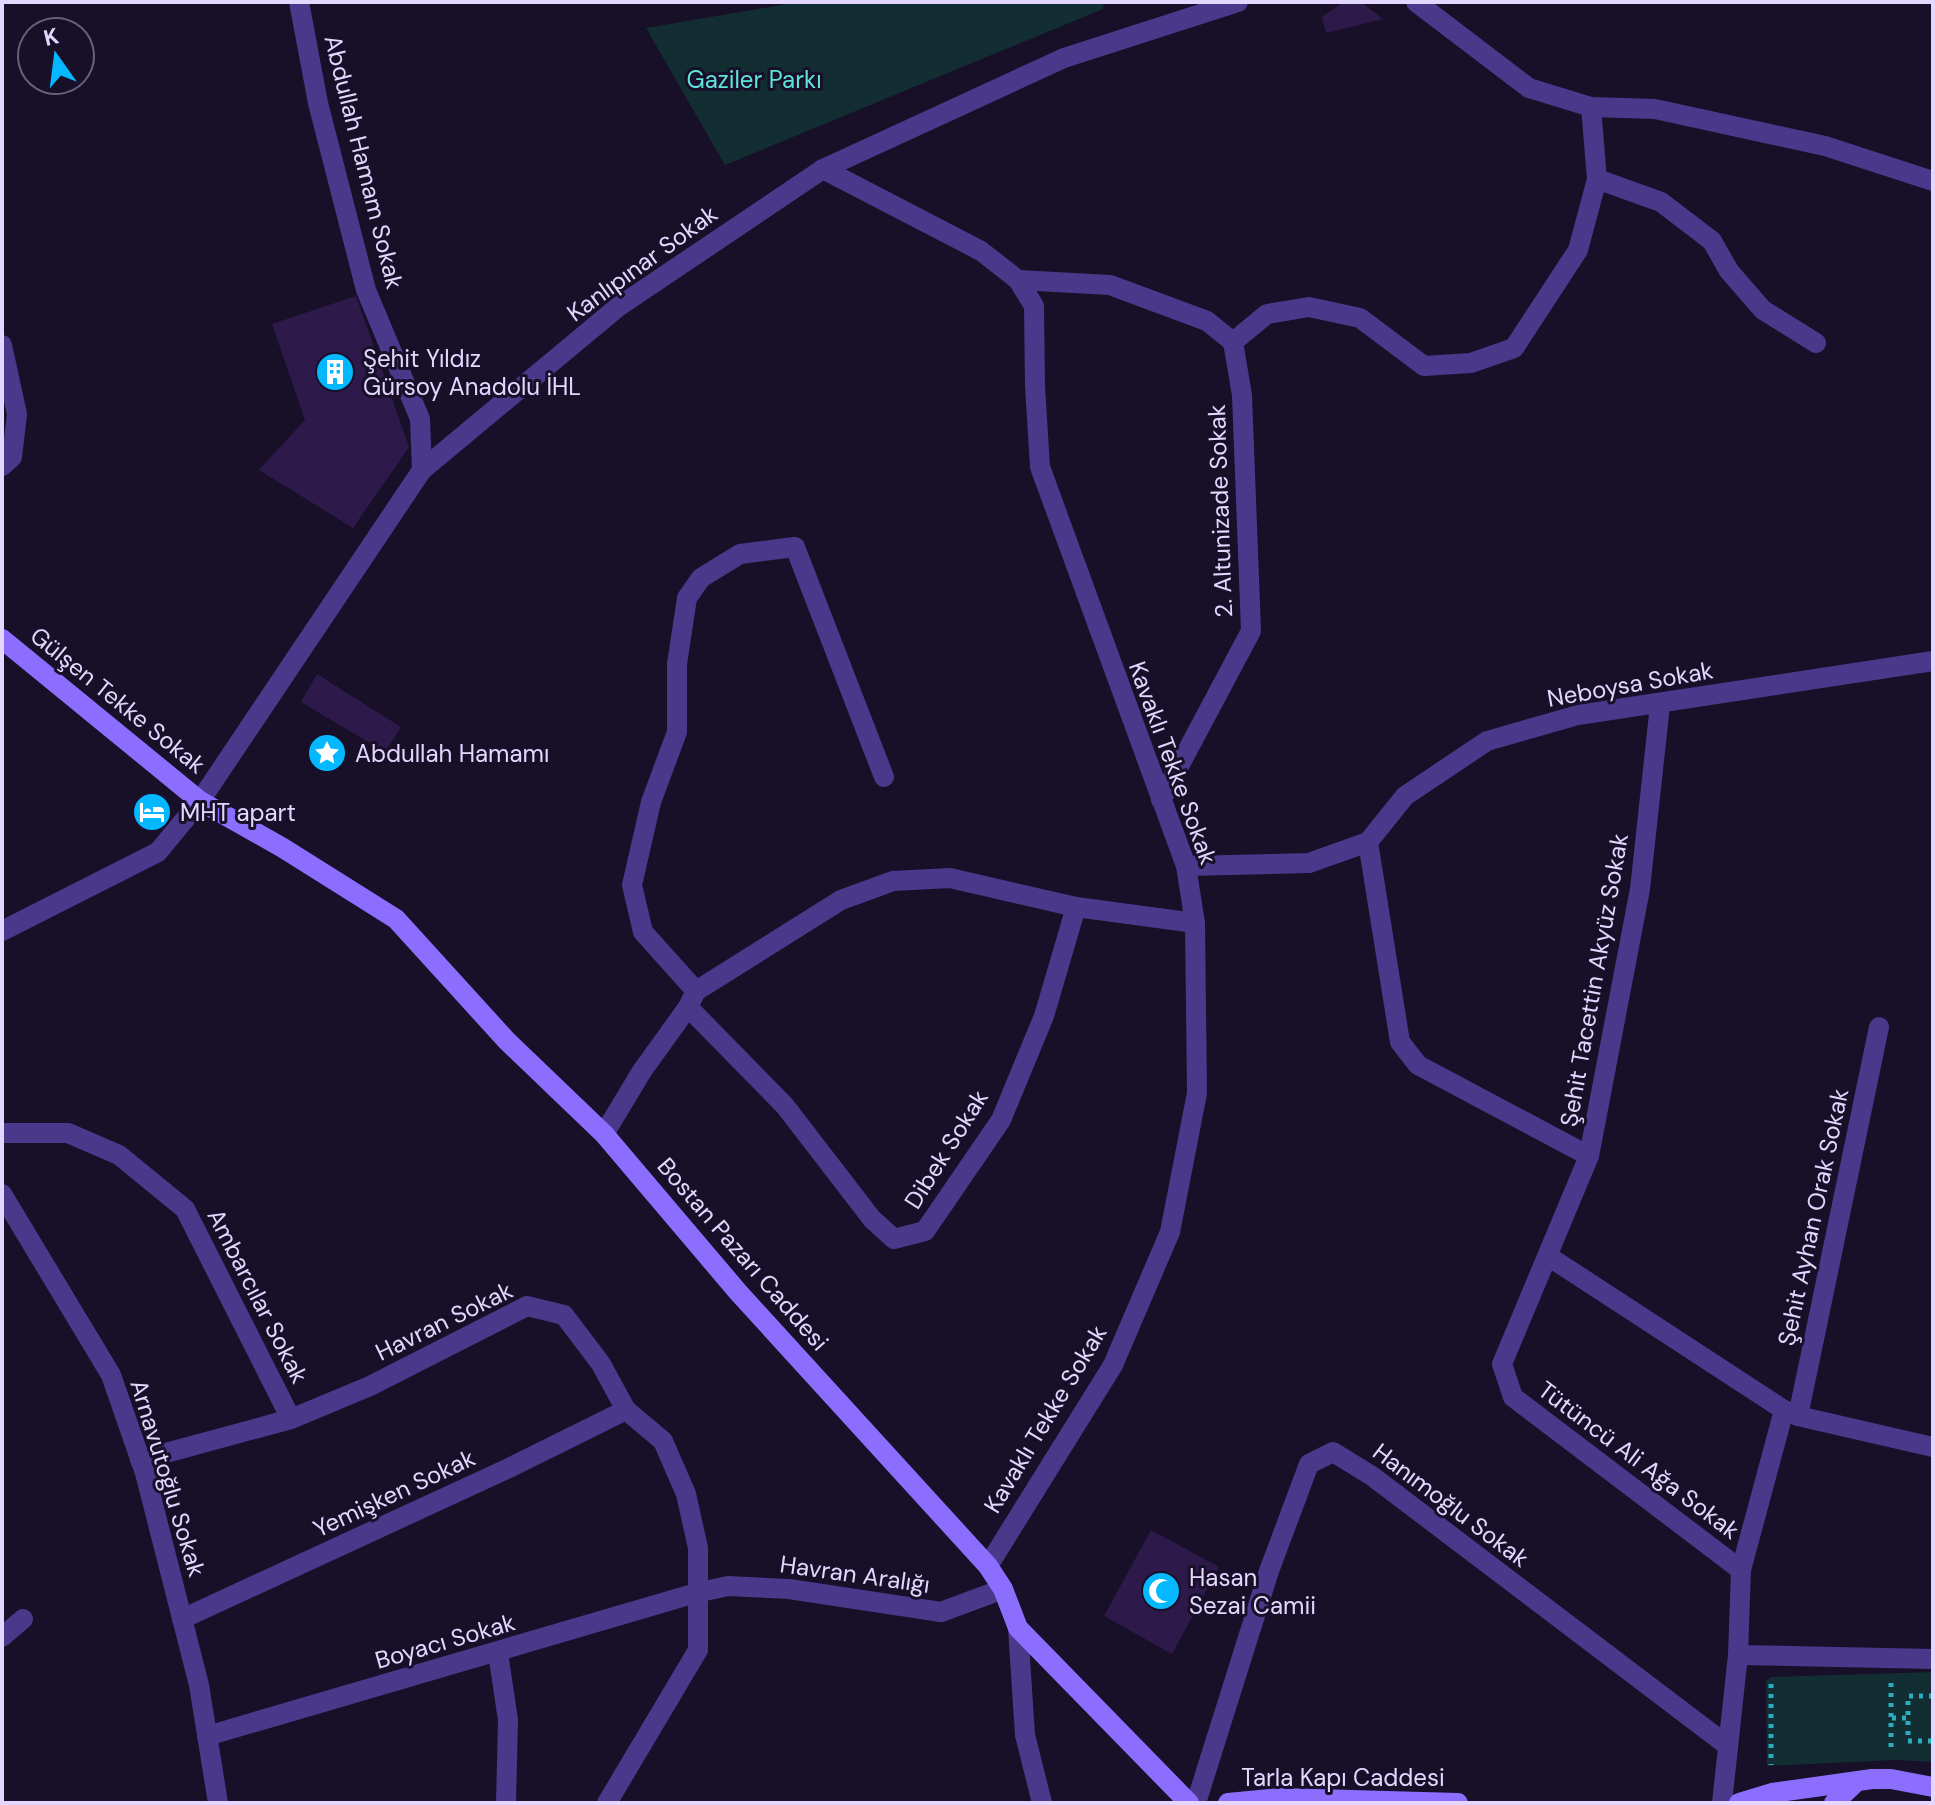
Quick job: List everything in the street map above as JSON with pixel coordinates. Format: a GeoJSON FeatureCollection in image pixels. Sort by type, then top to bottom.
{"type":"FeatureCollection","features":[{"type":"Feature","properties":{"kind":"street","name":"Abdullah Hamam Sokak"},"geometry":{"type":"LineString","coordinates":[[299,2],[318,103],[366,290],[420,419],[422,470]]}},
{"type":"Feature","properties":{"kind":"street","name":"Kanlıpınar Sokak"},"geometry":{"type":"LineString","coordinates":[[2,931],[158,852],[200,801],[422,470],[618,307],[823,169],[1064,58],[1238,2]]}},
{"type":"Feature","properties":{"kind":"street"},"geometry":{"type":"LineString","coordinates":[[1416,2],[1529,88],[1591,107],[1655,109],[1825,146],[1933,181]]}},
{"type":"Feature","properties":{"kind":"street"},"geometry":{"type":"LineString","coordinates":[[823,169],[981,251],[1018,280],[1110,285],[1207,321],[1233,342],[1267,314],[1309,307],[1360,318],[1424,366],[1471,363],[1514,348],[1578,250],[1597,179],[1591,107]]}},
{"type":"Feature","properties":{"kind":"street"},"geometry":{"type":"LineString","coordinates":[[1597,179],[1661,202],[1712,241],[1729,271],[1763,310],[1816,343]]}},
{"type":"Feature","properties":{"kind":"street","name":"Kavaklı Tekke Sokak"},"geometry":{"type":"LineString","coordinates":[[988,1566],[1113,1365],[1170,1232],[1197,1093],[1195,923],[1186,866],[1040,467],[1034,306],[1018,280]]}},
{"type":"Feature","properties":{"kind":"street","name":"2. Altunizade Sokak"},"geometry":{"type":"LineString","coordinates":[[1161,800],[1251,631],[1242,395],[1233,342]]}},
{"type":"Feature","properties":{"kind":"street"},"geometry":{"type":"LineString","coordinates":[[2,345],[17,414],[12,457],[2,466]]}},
{"type":"Feature","properties":{"kind":"street"},"geometry":{"type":"LineString","coordinates":[[692,999],[643,932],[632,885],[651,802],[677,732],[677,664],[687,598],[701,578],[740,554],[795,547],[884,777]]}},
{"type":"Feature","properties":{"kind":"street","name":"Gülşen Tekke Sokak"},"geometry":{"type":"LineString","coordinates":[[2,639],[200,801]]}},
{"type":"Feature","properties":{"kind":"street","name":"Neboysa Sokak"},"geometry":{"type":"LineString","coordinates":[[1368,842],[1405,796],[1487,741],[1578,715],[1660,705],[1933,661]]}},
{"type":"Feature","properties":{"kind":"street","name":"Şehit Tacettin Akyüz Sokak"},"geometry":{"type":"LineString","coordinates":[[1548,1256],[1589,1156],[1640,889],[1660,705]]}},
{"type":"Feature","properties":{"kind":"street","name":"Bostan Pazarı Caddesi"},"geometry":{"type":"LineString","coordinates":[[200,801],[283,848],[396,919],[507,1041],[604,1134],[738,1292],[988,1566],[1003,1589],[1018,1628],[1189,1803]]}},
{"type":"Feature","properties":{"kind":"street"},"geometry":{"type":"LineString","coordinates":[[1186,866],[1309,863],[1368,842],[1400,1042],[1418,1065],[1589,1156]]}},
{"type":"Feature","properties":{"kind":"street"},"geometry":{"type":"LineString","coordinates":[[604,1134],[642,1071],[692,999],[841,900],[893,881],[950,878],[1076,907],[1195,923]]}},
{"type":"Feature","properties":{"kind":"street","name":"Dibek Sokak"},"geometry":{"type":"LineString","coordinates":[[692,999],[785,1106],[872,1219],[894,1239],[925,1231],[1001,1120],[1044,1016],[1076,907]]}},
{"type":"Feature","properties":{"kind":"street","name":"Şehit Ayhan Orak Sokak"},"geometry":{"type":"LineString","coordinates":[[1722,1803],[1738,1655],[1741,1570],[1791,1413],[1879,1027]]}},
{"type":"Feature","properties":{"kind":"street","name":"Ambarcılar Sokak"},"geometry":{"type":"LineString","coordinates":[[2,1133],[68,1133],[119,1155],[185,1209],[291,1419]]}},
{"type":"Feature","properties":{"kind":"street","name":"Arnavutoğlu Sokak"},"geometry":{"type":"LineString","coordinates":[[2,1194],[111,1375],[140,1460],[199,1685],[218,1803]]}},
{"type":"Feature","properties":{"kind":"street"},"geometry":{"type":"LineString","coordinates":[[1548,1256],[1791,1413],[1933,1447]]}},
{"type":"Feature","properties":{"kind":"street","name":"Tütüncü Ali Ağa Sokak"},"geometry":{"type":"LineString","coordinates":[[1548,1256],[1502,1364],[1513,1397],[1741,1570]]}},
{"type":"Feature","properties":{"kind":"street","name":"Havran Sokak"},"geometry":{"type":"LineString","coordinates":[[140,1460],[291,1419],[370,1386],[527,1306],[564,1315],[601,1364],[626,1410],[663,1441],[686,1494],[698,1548],[698,1650],[607,1803]]}},
{"type":"Feature","properties":{"kind":"street","name":"Yemişken Sokak"},"geometry":{"type":"LineString","coordinates":[[182,1619],[509,1468],[626,1410]]}},
{"type":"Feature","properties":{"kind":"street","name":"Hanımoğlu Sokak"},"geometry":{"type":"LineString","coordinates":[[1196,1803],[1269,1571],[1309,1464],[1333,1452],[1372,1476],[1728,1746]]}},
{"type":"Feature","properties":{"kind":"street","name":"Havran Aralığı"},"geometry":{"type":"LineString","coordinates":[[696,1593],[728,1586],[789,1589],[941,1612],[1003,1589]]}},
{"type":"Feature","properties":{"kind":"street","name":"Boyacı Sokak"},"geometry":{"type":"LineString","coordinates":[[207,1736],[696,1593]]}},
{"type":"Feature","properties":{"kind":"street"},"geometry":{"type":"LineString","coordinates":[[2,1637],[23,1619]]}},
{"type":"Feature","properties":{"kind":"street"},"geometry":{"type":"LineString","coordinates":[[1018,1628],[1025,1735],[1042,1803]]}},
{"type":"Feature","properties":{"kind":"street"},"geometry":{"type":"LineString","coordinates":[[498,1653],[508,1720],[506,1803]]}},
{"type":"Feature","properties":{"kind":"street"},"geometry":{"type":"LineString","coordinates":[[1738,1655],[1933,1659]]}},
{"type":"Feature","properties":{"kind":"street"},"geometry":{"type":"LineString","coordinates":[[1739,1803],[1756,1796],[1872,1779],[1891,1779],[1933,1787]]}},
{"type":"Feature","properties":{"kind":"street"},"geometry":{"type":"LineString","coordinates":[[1834,1803],[1854,1784]]}},
{"type":"Feature","properties":{"kind":"street"},"geometry":{"type":"LineString","coordinates":[[1908,1784],[1929,1803]]}},
{"type":"Feature","properties":{"kind":"street","name":"Tarla Kapı Caddesi"},"geometry":{"type":"LineString","coordinates":[[1228,1803],[1280,1798],[1458,1803]]}},
{"type":"Feature","properties":{"kind":"path"},"geometry":{"type":"LineString","coordinates":[[1891,1676],[1891,1766]]}},
{"type":"Feature","properties":{"kind":"path"},"geometry":{"type":"LineString","coordinates":[[1771,1774],[1773,1680]]}},
{"type":"Feature","properties":{"kind":"path"},"geometry":{"type":"LineString","coordinates":[[1933,1696],[1908,1696],[1908,1741],[1933,1741]]}},
{"type":"Feature","properties":{"kind":"path"},"geometry":{"type":"LineString","coordinates":[[1892,1718],[1908,1718]]}},
{"type":"Feature","properties":{"kind":"green space","name":"Gaziler Parkı"},"geometry":{"type":"Polygon","coordinates":[[[799,2],[1104,2],[1103,9],[725,165],[646,28],[799,2]]]}},
{"type":"Feature","properties":{"kind":"green space"},"geometry":{"type":"Polygon","coordinates":[[[1933,1672],[1933,1762],[1895,1760],[1767,1766],[1766,1681],[1771,1677],[1933,1672]]]}},
{"type":"Feature","properties":{"kind":"building"},"geometry":{"type":"Polygon","coordinates":[[[1344,2],[1362,3],[1383,19],[1326,33],[1322,17],[1344,2]]]}},
{"type":"Feature","properties":{"kind":"building","name":"Şehit Yıldız Gürsoy Anadolu İHL"},"geometry":{"type":"Polygon","coordinates":[[[356,296],[409,447],[353,528],[259,470],[305,420],[272,324],[356,296]]]}},
{"type":"Feature","properties":{"kind":"building"},"geometry":{"type":"Polygon","coordinates":[[[317,674],[401,727],[385,752],[301,702],[317,674]]]}},
{"type":"Feature","properties":{"kind":"building","name":"Hasan Sezai Camii"},"geometry":{"type":"Polygon","coordinates":[[[1151,1530],[1219,1567],[1172,1654],[1104,1616],[1151,1530]]]}},
{"type":"Feature","properties":{"kind":"place","name":"Şehit Yıldız Gürsoy Anadolu İHL"},"geometry":{"type":"Point","coordinates":[335,372]}},
{"type":"Feature","properties":{"kind":"place","name":"Abdullah Hamamı"},"geometry":{"type":"Point","coordinates":[327,753]}},
{"type":"Feature","properties":{"kind":"place","name":"MHT apart"},"geometry":{"type":"Point","coordinates":[152,812]}},
{"type":"Feature","properties":{"kind":"place","name":"Hasan Sezai Camii"},"geometry":{"type":"Point","coordinates":[1161,1591]}}]}
